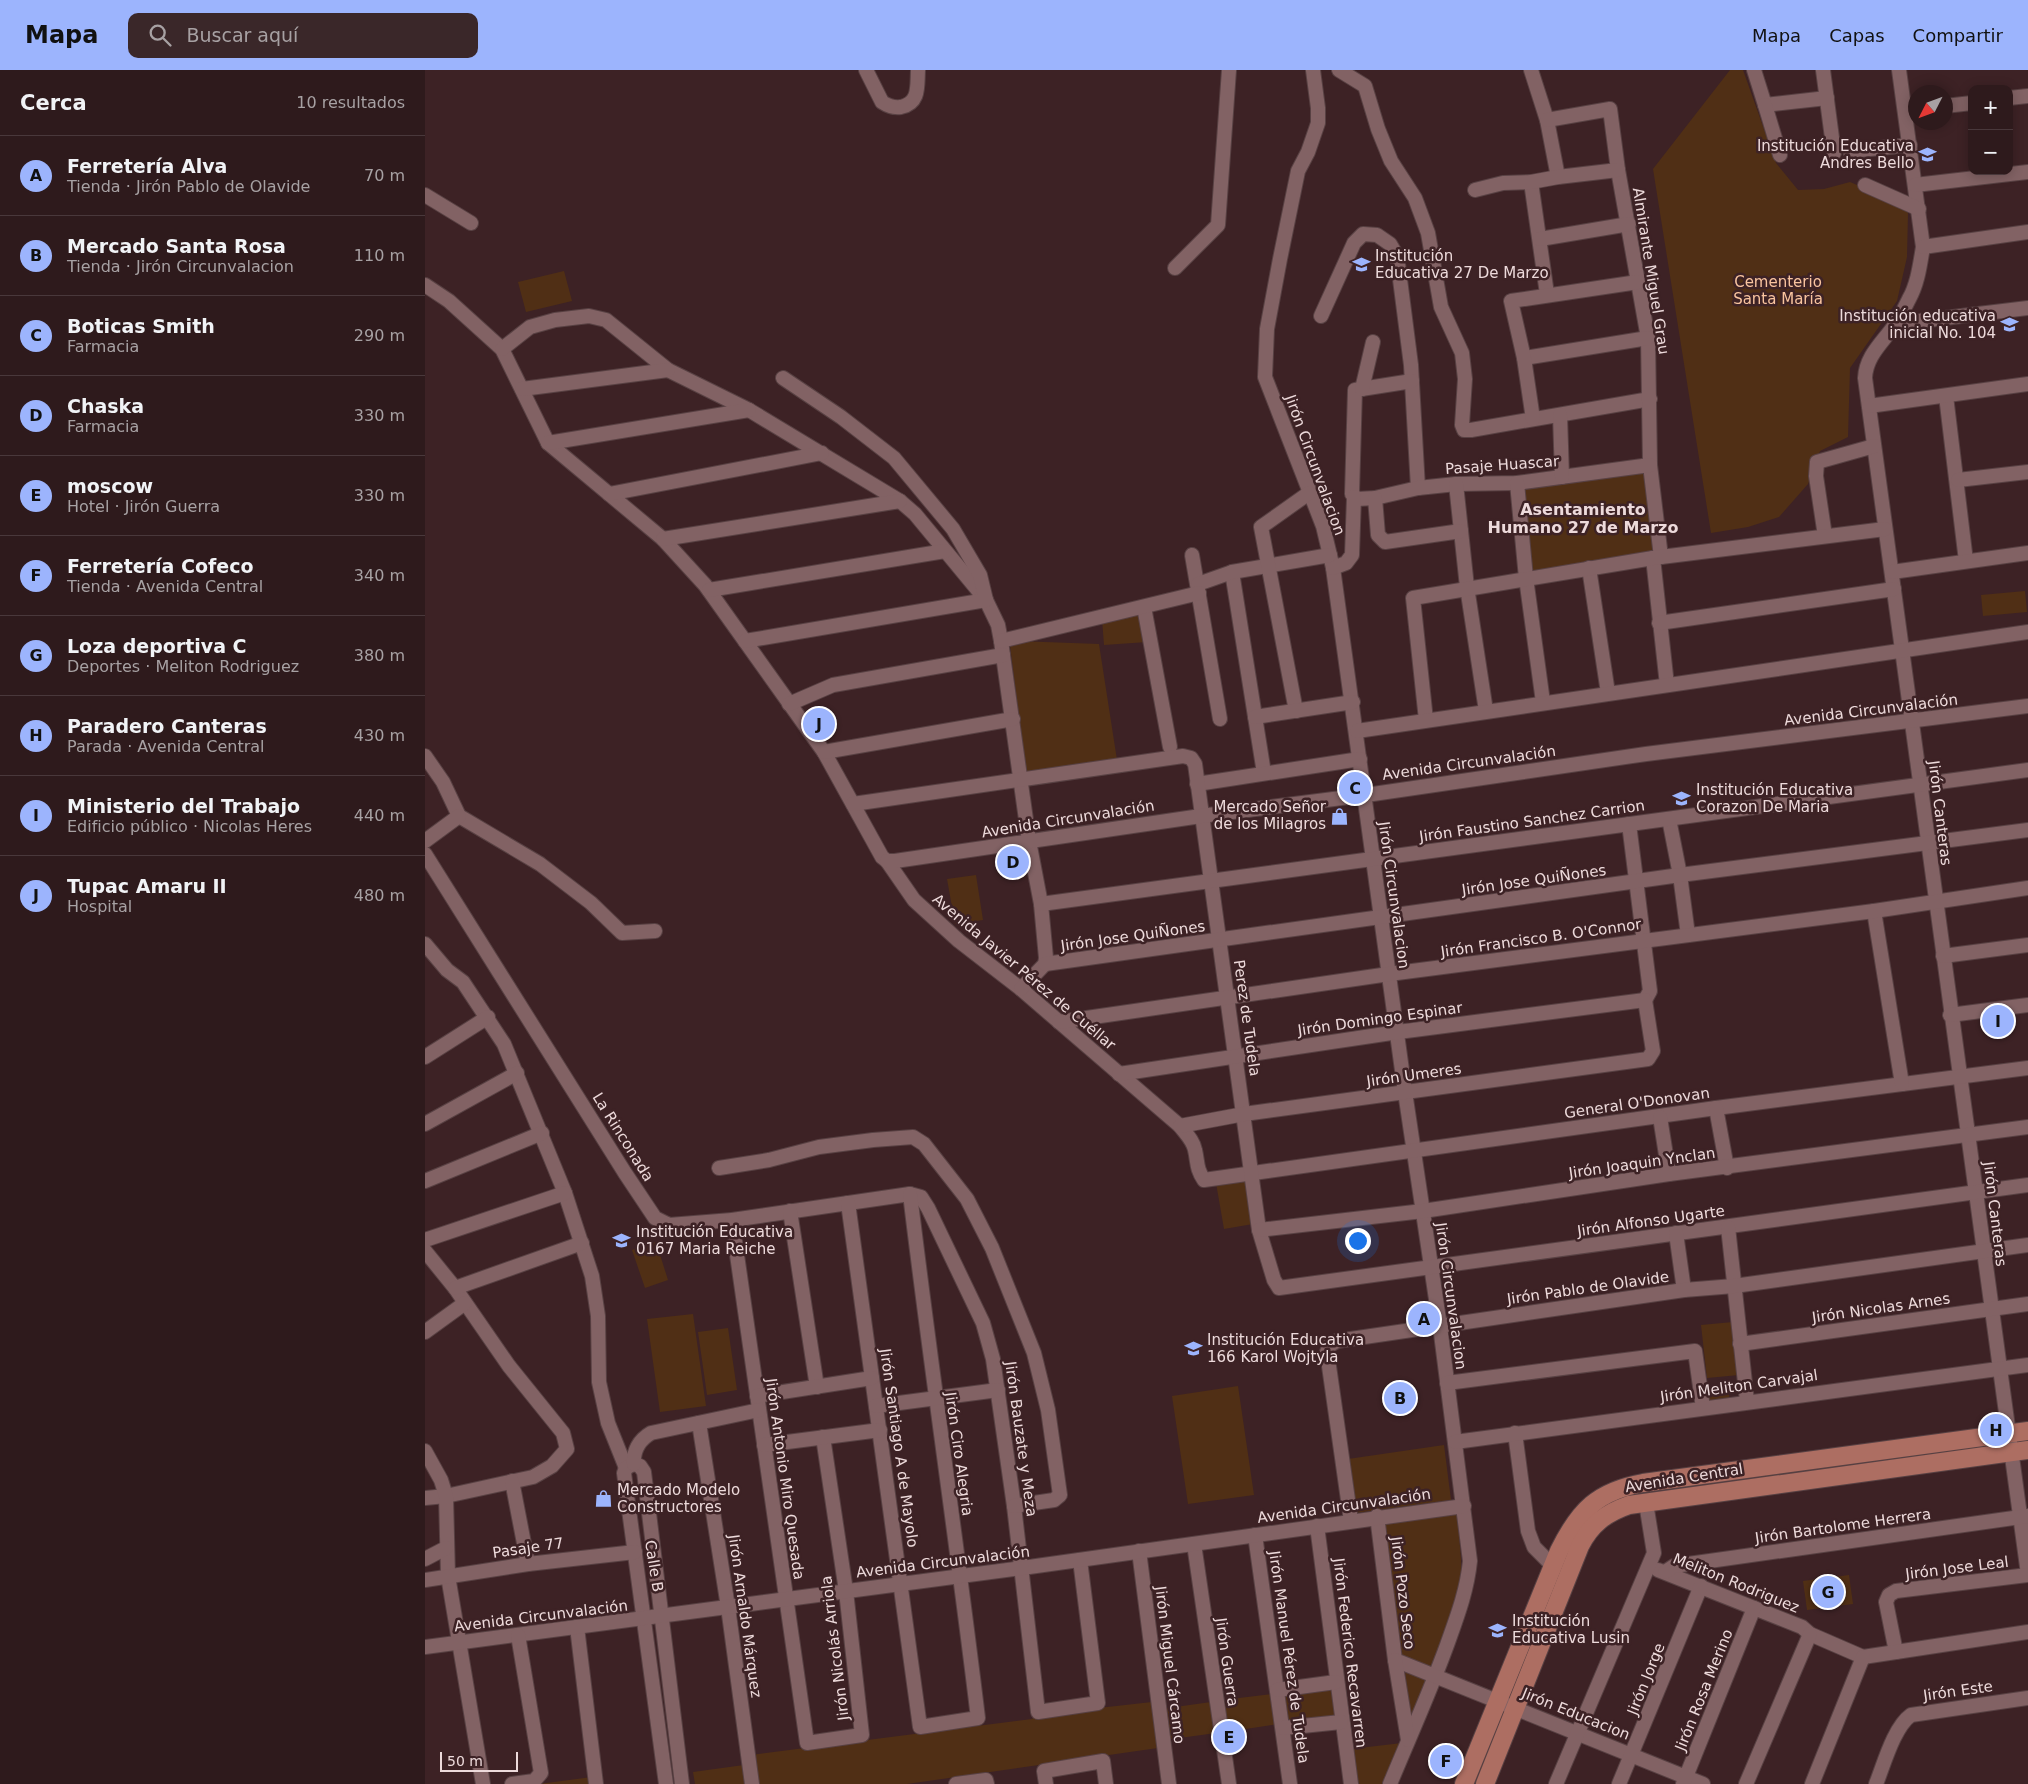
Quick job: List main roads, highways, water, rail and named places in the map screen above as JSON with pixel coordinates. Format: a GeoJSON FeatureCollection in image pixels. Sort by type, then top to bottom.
{"type":"FeatureCollection","features":[{"type":"Feature","properties":{"kind":"main road","name":"Avenida Central"},"geometry":{"type":"LineString","coordinates":[[1464,1784],[1553,1566],[1576,1520],[1588,1506],[1613,1490],[1643,1483],[2028,1431]]}},
{"type":"Feature","properties":{"kind":"main road","name":"Avenida Central"},"geometry":{"type":"LineString","coordinates":[[1485,1784],[1573,1561],[1587,1533],[1598,1520],[1613,1510],[1645,1502],[1746,1487],[2028,1450]]}},
{"type":"Feature","properties":{"kind":"main road"},"geometry":{"type":"LineString","coordinates":[[1743,1469],[1746,1487]]}},
{"type":"Feature","properties":{"kind":"place","name":"Institución Educativa Andres Bello"},"geometry":{"type":"Point","coordinates":[1928,155]}},
{"type":"Feature","properties":{"kind":"place","name":"Institución Educativa 27 De Marzo"},"geometry":{"type":"Point","coordinates":[1361,265]}},
{"type":"Feature","properties":{"kind":"place","name":"Institución educativa inicial No. 104"},"geometry":{"type":"Point","coordinates":[2010,325]}},
{"type":"Feature","properties":{"kind":"place","name":"Tupac Amaru II"},"geometry":{"type":"Point","coordinates":[819,724]}},
{"type":"Feature","properties":{"kind":"place","name":"Boticas Smith"},"geometry":{"type":"Point","coordinates":[1355,788]}},
{"type":"Feature","properties":{"kind":"place","name":"Institución Educativa Corazon De Maria"},"geometry":{"type":"Point","coordinates":[1682,799]}},
{"type":"Feature","properties":{"kind":"place","name":"Mercado Señor de los Milagros"},"geometry":{"type":"Point","coordinates":[1340,816]}},
{"type":"Feature","properties":{"kind":"place","name":"Chaska"},"geometry":{"type":"Point","coordinates":[1013,862]}},
{"type":"Feature","properties":{"kind":"place","name":"Ministerio del Trabajo"},"geometry":{"type":"Point","coordinates":[1998,1021]}},
{"type":"Feature","properties":{"kind":"place","name":"Institución Educativa 0167 Maria Reiche"},"geometry":{"type":"Point","coordinates":[622,1241]}},
{"type":"Feature","properties":{"kind":"place","name":"Ferretería Alva"},"geometry":{"type":"Point","coordinates":[1424,1319]}},
{"type":"Feature","properties":{"kind":"place","name":"Institución Educativa 166 Karol Wojtyla"},"geometry":{"type":"Point","coordinates":[1193,1349]}},
{"type":"Feature","properties":{"kind":"place","name":"Mercado Santa Rosa"},"geometry":{"type":"Point","coordinates":[1400,1398]}},
{"type":"Feature","properties":{"kind":"place","name":"Paradero Canteras"},"geometry":{"type":"Point","coordinates":[1996,1430]}},
{"type":"Feature","properties":{"kind":"place","name":"Mercado Modelo Constructores"},"geometry":{"type":"Point","coordinates":[603,1499]}},
{"type":"Feature","properties":{"kind":"place","name":"Loza deportiva C"},"geometry":{"type":"Point","coordinates":[1828,1592]}},
{"type":"Feature","properties":{"kind":"place","name":"Institución Educativa Lusin"},"geometry":{"type":"Point","coordinates":[1498,1630]}},
{"type":"Feature","properties":{"kind":"place","name":"moscow"},"geometry":{"type":"Point","coordinates":[1229,1737]}},
{"type":"Feature","properties":{"kind":"place","name":"Ferretería Cofeco"},"geometry":{"type":"Point","coordinates":[1446,1761]}},
{"type":"Feature","properties":{"kind":"district","name":"Asentamiento Humano 27 de Marzo"},"geometry":{"type":"Point","coordinates":[1583,518]}},
{"type":"Feature","properties":{"kind":"park label","name":"Cementerio Santa María"},"geometry":{"type":"Point","coordinates":[1778,290]}}]}
